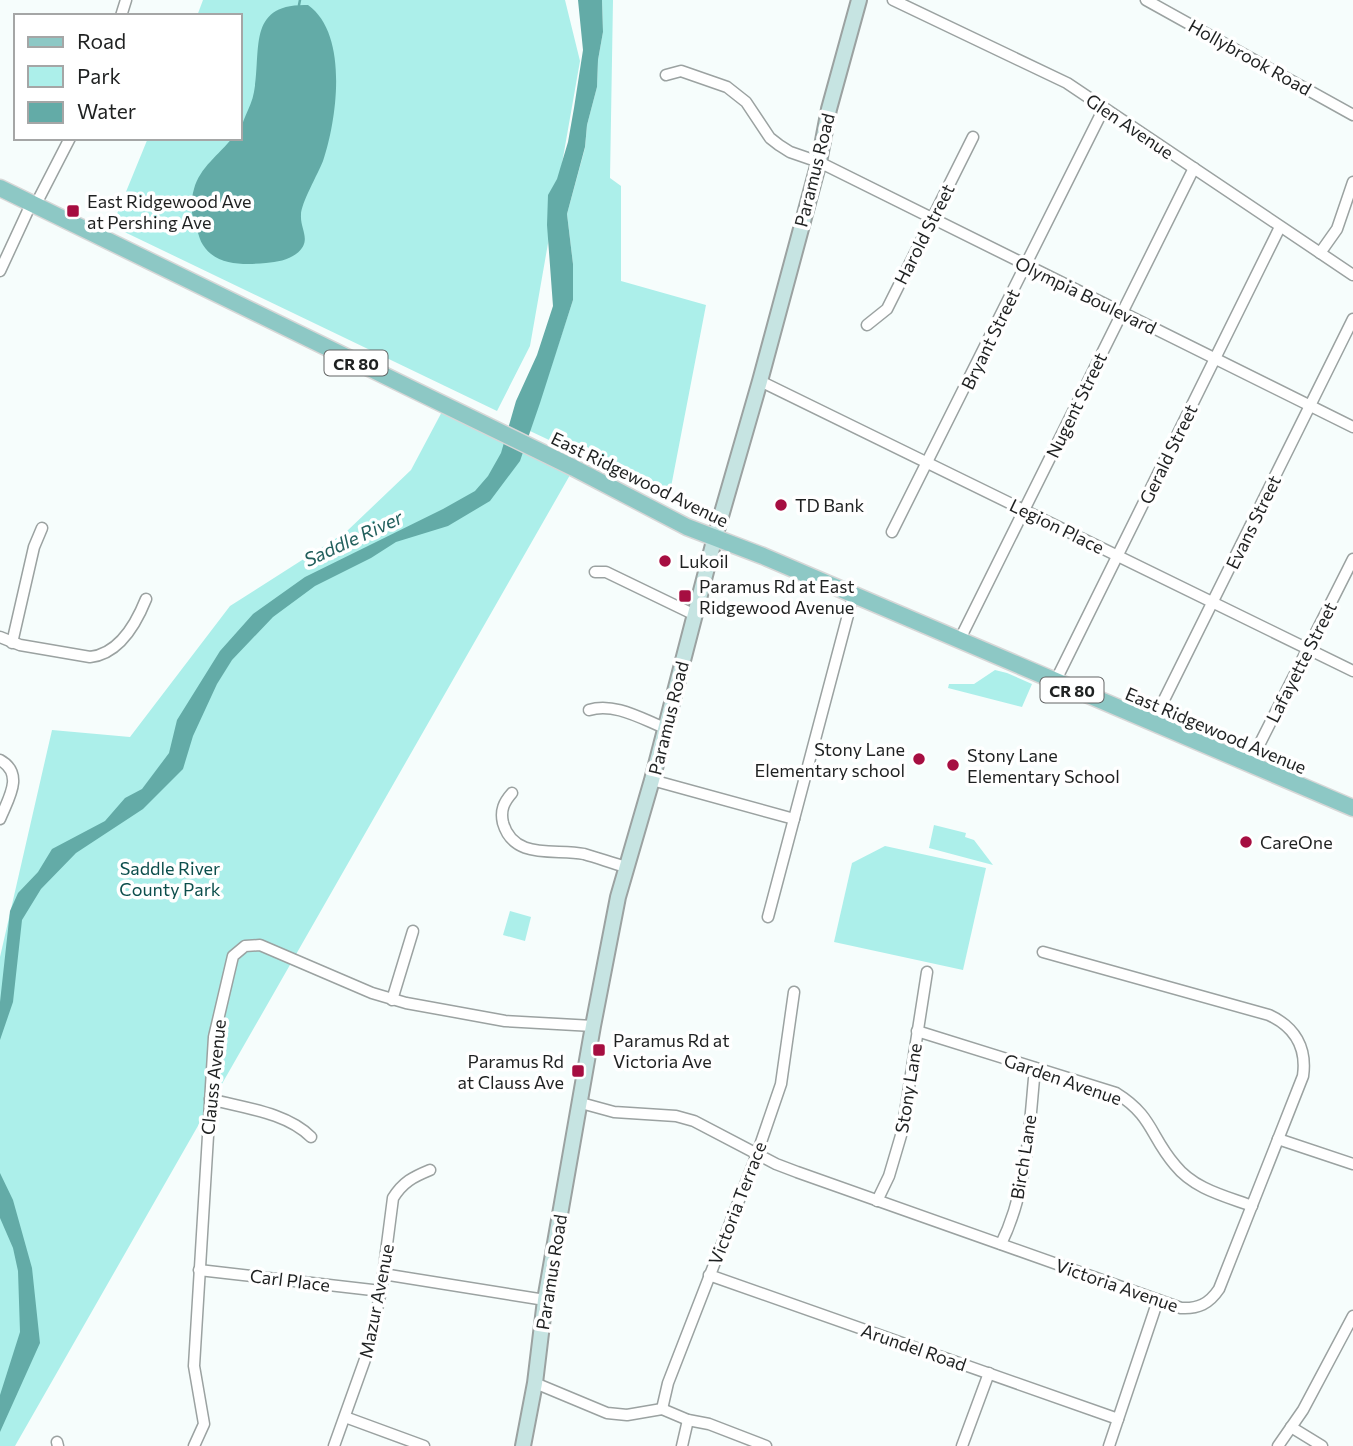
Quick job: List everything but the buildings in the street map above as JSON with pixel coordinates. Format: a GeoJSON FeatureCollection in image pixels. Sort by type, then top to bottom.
{"type":"FeatureCollection","features":[{"type":"Feature","properties":{"kind":"main road","name":"Paramus Road"},"geometry":{"type":"LineString","coordinates":[[523,1446],[535,1383],[545,1300],[616,908],[819,162],[829,109],[859,0]]}},
{"type":"Feature","properties":{"kind":"main road","name":"East Ridgewood Avenue"},"geometry":{"type":"LineString","coordinates":[[0,188],[605,486],[663,512],[687,527],[1353,808]]}},
{"type":"Feature","properties":{"kind":"street","name":"Glen Avenue"},"geometry":{"type":"LineString","coordinates":[[894,0],[1067,83],[1353,275]]}},
{"type":"Feature","properties":{"kind":"street","name":"Hollybrook Road"},"geometry":{"type":"LineString","coordinates":[[1146,0],[1353,115]]}},
{"type":"Feature","properties":{"kind":"street","name":"Olympia Boulevard"},"geometry":{"type":"LineString","coordinates":[[666,75],[681,71],[727,87],[746,102],[770,138],[790,152],[819,162],[1353,427]]}},
{"type":"Feature","properties":{"kind":"street","name":"Bryant Street"},"geometry":{"type":"LineString","coordinates":[[892,532],[1104,108]]}},
{"type":"Feature","properties":{"kind":"street","name":"Harold Street"},"geometry":{"type":"LineString","coordinates":[[867,324],[887,309],[973,137]]}},
{"type":"Feature","properties":{"kind":"street"},"geometry":{"type":"LineString","coordinates":[[0,271],[69,140]]}},
{"type":"Feature","properties":{"kind":"street","name":"Nugent Street"},"geometry":{"type":"LineString","coordinates":[[959,641],[1194,168]]}},
{"type":"Feature","properties":{"kind":"street"},"geometry":{"type":"LineString","coordinates":[[1320,253],[1337,229],[1353,182]]}},
{"type":"Feature","properties":{"kind":"street","name":"Gerald Street"},"geometry":{"type":"LineString","coordinates":[[1055,682],[1280,227]]}},
{"type":"Feature","properties":{"kind":"street","name":"Evans Street"},"geometry":{"type":"LineString","coordinates":[[1152,724],[1353,319]]}},
{"type":"Feature","properties":{"kind":"street","name":"Legion Place"},"geometry":{"type":"LineString","coordinates":[[760,381],[1353,671]]}},
{"type":"Feature","properties":{"kind":"street"},"geometry":{"type":"LineString","coordinates":[[12,643],[34,547],[42,528]]}},
{"type":"Feature","properties":{"kind":"street","name":"Lafayette Street"},"geometry":{"type":"LineString","coordinates":[[1249,765],[1353,559]]}},
{"type":"Feature","properties":{"kind":"street"},"geometry":{"type":"LineString","coordinates":[[595,572],[606,572],[695,615]]}},
{"type":"Feature","properties":{"kind":"street"},"geometry":{"type":"LineString","coordinates":[[768,917],[853,596]]}},
{"type":"Feature","properties":{"kind":"street"},"geometry":{"type":"LineString","coordinates":[[0,637],[12,643],[90,657],[99,656],[119,644],[141,613],[146,598]]}},
{"type":"Feature","properties":{"kind":"street"},"geometry":{"type":"LineString","coordinates":[[589,710],[600,706],[611,708],[665,728]]}},
{"type":"Feature","properties":{"kind":"street"},"geometry":{"type":"LineString","coordinates":[[0,760],[7,764],[14,777],[14,784],[0,819]]}},
{"type":"Feature","properties":{"kind":"street"},"geometry":{"type":"LineString","coordinates":[[652,780],[794,819]]}},
{"type":"Feature","properties":{"kind":"street"},"geometry":{"type":"LineString","coordinates":[[512,793],[502,810],[503,820],[511,837],[518,844],[544,853],[583,854],[626,867]]}},
{"type":"Feature","properties":{"kind":"street"},"geometry":{"type":"LineString","coordinates":[[392,1000],[413,931]]}},
{"type":"Feature","properties":{"kind":"street","name":"Clauss Avenue"},"geometry":{"type":"LineString","coordinates":[[194,1446],[204,1423],[194,1366],[214,1037],[231,962],[238,951],[245,946],[260,945],[392,1000],[505,1021],[593,1026]]}},
{"type":"Feature","properties":{"kind":"street","name":"Victoria Avenue"},"geometry":{"type":"LineString","coordinates":[[581,1102],[614,1112],[685,1119],[797,1172],[1181,1308],[1199,1307],[1219,1289],[1303,1076],[1300,1043],[1287,1025],[1269,1015],[1043,952]]}},
{"type":"Feature","properties":{"kind":"street","name":"Stony Lane"},"geometry":{"type":"LineString","coordinates":[[877,1200],[889,1176],[902,1132],[927,972]]}},
{"type":"Feature","properties":{"kind":"street","name":"Victoria Terrace"},"geometry":{"type":"LineString","coordinates":[[662,1409],[668,1383],[757,1154],[781,1084],[794,992]]}},
{"type":"Feature","properties":{"kind":"street","name":"Garden Avenue"},"geometry":{"type":"LineString","coordinates":[[916,1031],[1105,1089],[1128,1101],[1149,1122],[1167,1154],[1184,1175],[1208,1190],[1252,1206]]}},
{"type":"Feature","properties":{"kind":"street","name":"Birch Lane"},"geometry":{"type":"LineString","coordinates":[[1001,1244],[1020,1191],[1035,1068]]}},
{"type":"Feature","properties":{"kind":"street"},"geometry":{"type":"LineString","coordinates":[[210,1099],[288,1120],[311,1137]]}},
{"type":"Feature","properties":{"kind":"street"},"geometry":{"type":"LineString","coordinates":[[1278,1139],[1353,1164]]}},
{"type":"Feature","properties":{"kind":"street","name":"Mazur Avenue"},"geometry":{"type":"LineString","coordinates":[[334,1446],[368,1351],[381,1291],[393,1198],[401,1185],[410,1178],[430,1170]]}},
{"type":"Feature","properties":{"kind":"street","name":"Carl Place"},"geometry":{"type":"LineString","coordinates":[[199,1270],[381,1291]]}},
{"type":"Feature","properties":{"kind":"street"},"geometry":{"type":"LineString","coordinates":[[383,1274],[545,1300]]}},
{"type":"Feature","properties":{"kind":"street","name":"Arundel Road"},"geometry":{"type":"LineString","coordinates":[[709,1275],[1118,1419]]}},
{"type":"Feature","properties":{"kind":"street"},"geometry":{"type":"LineString","coordinates":[[1109,1446],[1158,1300]]}},
{"type":"Feature","properties":{"kind":"street"},"geometry":{"type":"LineString","coordinates":[[1278,1446],[1303,1410],[1353,1316]]}},
{"type":"Feature","properties":{"kind":"street"},"geometry":{"type":"LineString","coordinates":[[962,1446],[989,1373]]}},
{"type":"Feature","properties":{"kind":"street"},"geometry":{"type":"LineString","coordinates":[[535,1383],[616,1415],[662,1409],[688,1420],[709,1423],[766,1446]]}},
{"type":"Feature","properties":{"kind":"street"},"geometry":{"type":"LineString","coordinates":[[345,1417],[424,1446]]}},
{"type":"Feature","properties":{"kind":"street"},"geometry":{"type":"LineString","coordinates":[[682,1446],[688,1420]]}},
{"type":"Feature","properties":{"kind":"street"},"geometry":{"type":"LineString","coordinates":[[1292,1427],[1322,1446]]}},
{"type":"Feature","properties":{"kind":"green space"},"geometry":{"type":"Polygon","coordinates":[[[203,0],[565,0],[580,61],[530,346],[497,411],[112,226],[147,140],[242,140],[242,14],[198,14],[203,0]]]}},
{"type":"Feature","properties":{"kind":"green space"},"geometry":{"type":"Polygon","coordinates":[[[602,0],[613,0],[610,178],[621,186],[621,281],[706,305],[671,487],[653,489],[530,431],[573,300],[573,264],[567,214],[585,148],[587,125],[597,87],[603,32],[602,0]]]}},
{"type":"Feature","properties":{"kind":"green space","name":"Saddle River County Park"},"geometry":{"type":"Polygon","coordinates":[[[445,406],[574,468],[15,1446],[0,1446],[0,957],[52,730],[130,737],[230,606],[346,532],[411,470],[445,406]]]}},
{"type":"Feature","properties":{"kind":"green space"},"geometry":{"type":"Polygon","coordinates":[[[995,670],[1032,684],[1022,707],[948,688],[949,684],[974,684],[995,670]]]}},
{"type":"Feature","properties":{"kind":"green space"},"geometry":{"type":"Polygon","coordinates":[[[934,825],[966,833],[965,837],[974,840],[993,865],[929,848],[934,825]]]}},
{"type":"Feature","properties":{"kind":"green space"},"geometry":{"type":"Polygon","coordinates":[[[885,846],[986,868],[963,970],[834,942],[852,863],[885,846]]]}},
{"type":"Feature","properties":{"kind":"green space"},"geometry":{"type":"Polygon","coordinates":[[[510,911],[531,917],[525,941],[503,935],[510,911]]]}},
{"type":"Feature","properties":{"kind":"water"},"geometry":{"type":"Polygon","coordinates":[[[578,0],[602,0],[603,32],[597,87],[587,125],[585,147],[567,214],[573,264],[573,300],[520,461],[490,501],[448,526],[396,542],[371,558],[315,586],[273,617],[232,660],[217,684],[193,736],[183,769],[143,809],[76,853],[41,889],[22,920],[13,1002],[0,1040],[0,1002],[10,911],[18,893],[38,872],[52,849],[105,821],[125,798],[142,789],[169,753],[177,720],[220,651],[253,614],[305,577],[475,491],[488,476],[501,453],[516,401],[537,355],[553,306],[547,225],[548,195],[557,179],[568,142],[583,50],[578,0]]]}},
{"type":"Feature","properties":{"kind":"water"},"geometry":{"type":"Polygon","coordinates":[[[308,5],[321,18],[330,36],[336,78],[328,144],[302,210],[305,240],[301,249],[293,256],[278,261],[232,263],[215,257],[200,240],[192,215],[194,189],[201,174],[230,140],[242,140],[242,126],[254,92],[261,32],[266,21],[275,12],[288,6],[308,5]]]}},
{"type":"Feature","properties":{"kind":"water"},"geometry":{"type":"Polygon","coordinates":[[[0,1173],[13,1200],[32,1268],[40,1343],[0,1432],[0,1395],[20,1332],[18,1271],[13,1248],[0,1218],[0,1173]]]}},
{"type":"Feature","properties":{"kind":"waterway"},"geometry":{"type":"LineString","coordinates":[[299,5],[300,0]]}},
{"type":"Feature","properties":{"kind":"place","name":"East Ridgewood Ave at Pershing Ave"},"geometry":{"type":"Point","coordinates":[73,211]}},
{"type":"Feature","properties":{"kind":"place","name":"TD Bank"},"geometry":{"type":"Point","coordinates":[781,505]}},
{"type":"Feature","properties":{"kind":"place","name":"Lukoil"},"geometry":{"type":"Point","coordinates":[665,561]}},
{"type":"Feature","properties":{"kind":"place","name":"Paramus Rd at East Ridgewood Avenue"},"geometry":{"type":"Point","coordinates":[685,596]}},
{"type":"Feature","properties":{"kind":"place","name":"Stony Lane Elementary school"},"geometry":{"type":"Point","coordinates":[919,759]}},
{"type":"Feature","properties":{"kind":"place","name":"Stony Lane Elementary School"},"geometry":{"type":"Point","coordinates":[953,765]}},
{"type":"Feature","properties":{"kind":"place","name":"CareOne"},"geometry":{"type":"Point","coordinates":[1246,842]}},
{"type":"Feature","properties":{"kind":"place","name":"Paramus Rd at Victoria Ave"},"geometry":{"type":"Point","coordinates":[599,1050]}},
{"type":"Feature","properties":{"kind":"place","name":"Paramus Rd at Clauss Ave"},"geometry":{"type":"Point","coordinates":[578,1071]}},
{"type":"Feature","properties":{"kind":"water label","name":"Saddle River"},"geometry":{"type":"Point","coordinates":[353,538]}}]}
